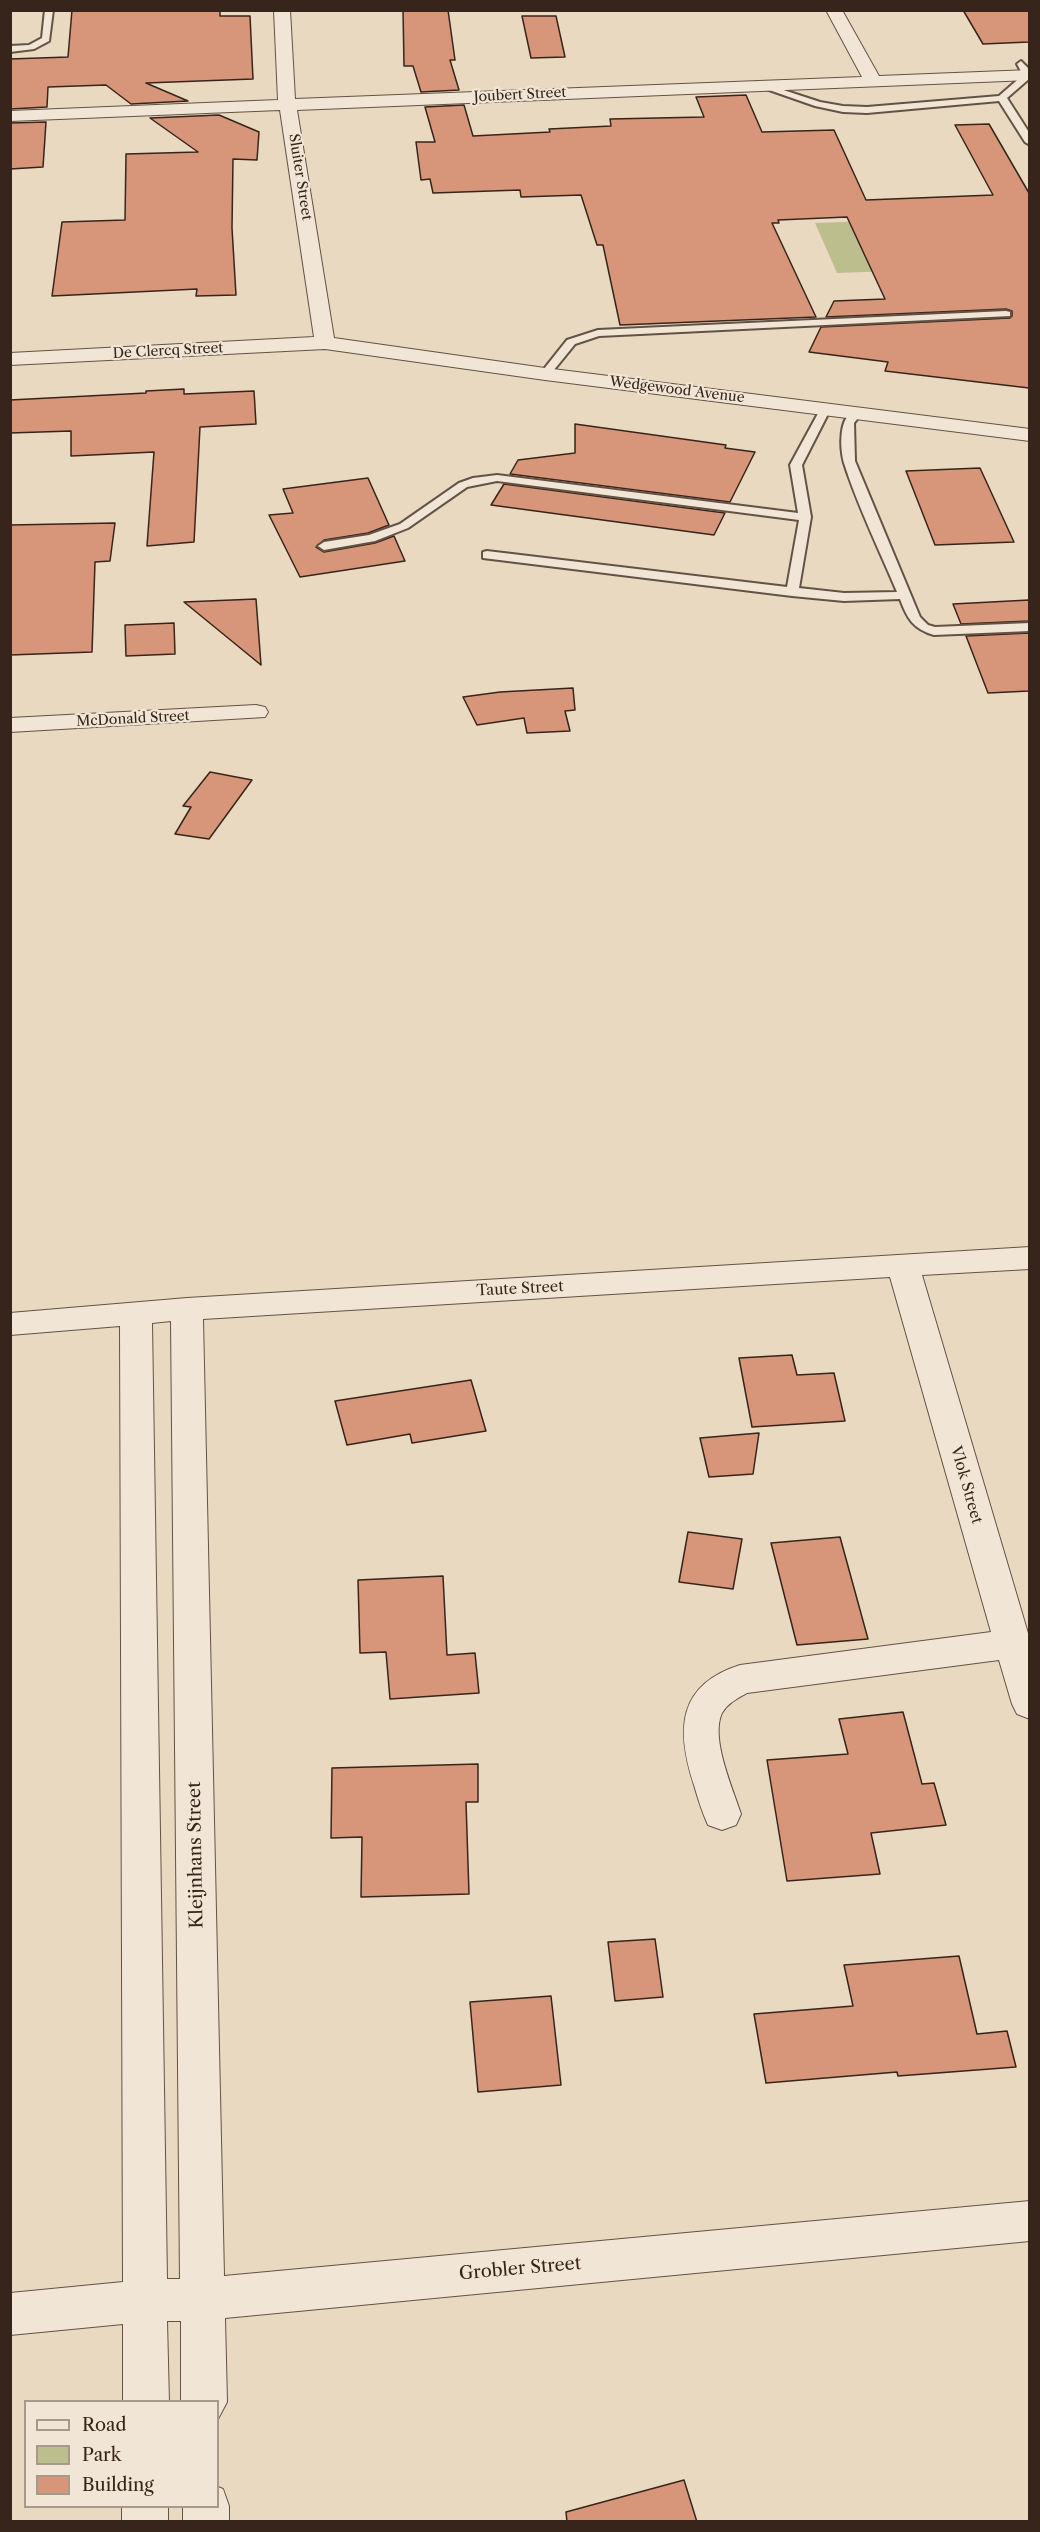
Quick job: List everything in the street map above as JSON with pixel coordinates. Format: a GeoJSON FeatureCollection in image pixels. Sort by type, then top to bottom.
{"type":"FeatureCollection","features":[{"type":"Feature","properties":{"kind":"street","name":"Sluiter Street"},"geometry":{"type":"LineString","coordinates":[[282,10],[288,101],[325,343]]}},
{"type":"Feature","properties":{"kind":"street"},"geometry":{"type":"LineString","coordinates":[[834,10],[870,76]]}},
{"type":"Feature","properties":{"kind":"street","name":"Joubert Street"},"geometry":{"type":"LineString","coordinates":[[10,116],[288,101],[1027,69]]}},
{"type":"Feature","properties":{"kind":"street","name":"Joubert Street"},"geometry":{"type":"LineString","coordinates":[[10,102],[288,101],[756,84],[870,76]]}},
{"type":"Feature","properties":{"kind":"street","name":"De Clercq Street"},"geometry":{"type":"LineString","coordinates":[[10,358],[325,343]]}},
{"type":"Feature","properties":{"kind":"street","name":"Wedgewood Avenue"},"geometry":{"type":"LineString","coordinates":[[325,343],[545,374],[1029,435]]}},
{"type":"Feature","properties":{"kind":"street","name":"McDonald Street"},"geometry":{"type":"LineString","coordinates":[[10,726],[256,712]]}},
{"type":"Feature","properties":{"kind":"street","name":"Taute Street"},"geometry":{"type":"LineString","coordinates":[[10,1324],[187,1309],[1029,1258]]}},
{"type":"Feature","properties":{"kind":"street","name":"Vlok Street"},"geometry":{"type":"LineString","coordinates":[[903,1266],[1029,1704]]}},
{"type":"Feature","properties":{"kind":"street","name":"Kleijnhans Street"},"geometry":{"type":"LineString","coordinates":[[187,1309],[204,2400]]}},
{"type":"Feature","properties":{"kind":"street"},"geometry":{"type":"LineString","coordinates":[[136,1314],[146,2400]]}},
{"type":"Feature","properties":{"kind":"street"},"geometry":{"type":"LineString","coordinates":[[722,1814],[698,1727],[704,1706],[727,1684],[752,1677],[1011,1644]]}},
{"type":"Feature","properties":{"kind":"street","name":"Grobler Street"},"geometry":{"type":"LineString","coordinates":[[10,2314],[146,2301],[203,2299],[1029,2221]]}},
{"type":"Feature","properties":{"kind":"lane"},"geometry":{"type":"LineString","coordinates":[[10,49],[31,47],[46,39],[49,10]]}},
{"type":"Feature","properties":{"kind":"lane"},"geometry":{"type":"LineString","coordinates":[[756,84],[818,104],[855,110],[1002,98],[1027,69]]}},
{"type":"Feature","properties":{"kind":"lane"},"geometry":{"type":"LineString","coordinates":[[1002,98],[1029,142]]}},
{"type":"Feature","properties":{"kind":"lane"},"geometry":{"type":"LineString","coordinates":[[545,374],[571,342],[598,333],[1006,314]]}},
{"type":"Feature","properties":{"kind":"lane"},"geometry":{"type":"LineString","coordinates":[[792,592],[805,516],[796,465],[826,408]]}},
{"type":"Feature","properties":{"kind":"lane"},"geometry":{"type":"LineString","coordinates":[[855,412],[848,423],[849,461],[914,619],[924,628],[934,631],[1029,627]]}},
{"type":"Feature","properties":{"kind":"lane"},"geometry":{"type":"LineString","coordinates":[[324,546],[371,538],[405,526],[431,510],[463,485],[473,481],[497,478],[805,516]]}},
{"type":"Feature","properties":{"kind":"lane"},"geometry":{"type":"LineString","coordinates":[[487,555],[844,597],[903,595]]}},
{"type":"Feature","properties":{"kind":"green space"},"geometry":{"type":"Polygon","coordinates":[[[1029,215],[1029,266],[837,273],[815,223],[1029,215]]]}},
{"type":"Feature","properties":{"kind":"building"},"geometry":{"type":"Polygon","coordinates":[[[72,10],[220,10],[220,16],[250,16],[253,79],[146,83],[188,101],[131,104],[106,85],[48,87],[47,107],[10,109],[10,59],[68,57],[72,10]]]}},
{"type":"Feature","properties":{"kind":"building"},"geometry":{"type":"Polygon","coordinates":[[[403,10],[448,10],[455,60],[450,60],[459,90],[421,92],[413,66],[404,66],[403,10]]]}},
{"type":"Feature","properties":{"kind":"building"},"geometry":{"type":"Polygon","coordinates":[[[963,10],[1029,10],[1029,42],[983,44],[963,10]]]}},
{"type":"Feature","properties":{"kind":"building"},"geometry":{"type":"Polygon","coordinates":[[[522,16],[556,16],[565,57],[531,58],[522,16]]]}},
{"type":"Feature","properties":{"kind":"building"},"geometry":{"type":"Polygon","coordinates":[[[746,95],[762,132],[834,130],[866,200],[993,195],[955,125],[989,124],[1029,193],[1029,388],[885,371],[888,362],[809,352],[821,327],[1010,318],[1012,316],[1012,311],[1006,309],[826,317],[834,301],[885,299],[847,217],[778,220],[779,223],[772,223],[816,317],[620,325],[603,245],[597,245],[581,195],[521,197],[520,190],[433,193],[430,179],[421,180],[416,142],[435,142],[425,107],[464,105],[473,136],[611,126],[610,119],[704,117],[696,97],[746,95]]]}},
{"type":"Feature","properties":{"kind":"building"},"geometry":{"type":"Polygon","coordinates":[[[219,115],[259,132],[257,160],[233,159],[232,228],[236,295],[196,296],[197,289],[52,296],[62,222],[125,220],[126,154],[198,152],[150,118],[219,115]]]}},
{"type":"Feature","properties":{"kind":"building"},"geometry":{"type":"Polygon","coordinates":[[[46,122],[43,167],[10,169],[10,123],[46,122]]]}},
{"type":"Feature","properties":{"kind":"building"},"geometry":{"type":"Polygon","coordinates":[[[184,389],[184,394],[254,391],[256,424],[200,427],[194,542],[147,546],[154,452],[71,456],[71,431],[10,433],[10,400],[184,389]]]}},
{"type":"Feature","properties":{"kind":"building"},"geometry":{"type":"Polygon","coordinates":[[[575,424],[726,445],[725,448],[755,452],[730,502],[510,474],[518,460],[575,453],[575,424]]]}},
{"type":"Feature","properties":{"kind":"building"},"geometry":{"type":"Polygon","coordinates":[[[980,468],[1014,542],[935,545],[906,471],[980,468]]]}},
{"type":"Feature","properties":{"kind":"building"},"geometry":{"type":"Polygon","coordinates":[[[368,478],[389,525],[368,533],[324,540],[316,547],[324,552],[375,543],[394,536],[405,561],[300,577],[269,515],[293,513],[283,489],[368,478]]]}},
{"type":"Feature","properties":{"kind":"building"},"geometry":{"type":"Polygon","coordinates":[[[504,484],[725,513],[714,535],[491,505],[504,484]]]}},
{"type":"Feature","properties":{"kind":"building"},"geometry":{"type":"Polygon","coordinates":[[[115,523],[110,561],[95,562],[92,652],[10,655],[10,525],[115,523]]]}},
{"type":"Feature","properties":{"kind":"building"},"geometry":{"type":"Polygon","coordinates":[[[256,599],[261,665],[184,602],[256,599]]]}},
{"type":"Feature","properties":{"kind":"building"},"geometry":{"type":"Polygon","coordinates":[[[1029,600],[1029,621],[961,624],[953,604],[1029,600]]]}},
{"type":"Feature","properties":{"kind":"building"},"geometry":{"type":"Polygon","coordinates":[[[174,623],[175,654],[126,656],[125,625],[174,623]]]}},
{"type":"Feature","properties":{"kind":"building"},"geometry":{"type":"Polygon","coordinates":[[[1029,633],[1029,691],[988,693],[966,636],[1029,633]]]}},
{"type":"Feature","properties":{"kind":"building"},"geometry":{"type":"Polygon","coordinates":[[[573,688],[575,710],[565,711],[570,731],[527,733],[524,718],[477,725],[463,697],[500,692],[573,688]]]}},
{"type":"Feature","properties":{"kind":"building"},"geometry":{"type":"Polygon","coordinates":[[[210,772],[252,780],[209,839],[175,834],[191,807],[183,806],[210,772]]]}},
{"type":"Feature","properties":{"kind":"building"},"geometry":{"type":"Polygon","coordinates":[[[792,1355],[797,1375],[834,1373],[845,1421],[752,1427],[739,1358],[792,1355]]]}},
{"type":"Feature","properties":{"kind":"building"},"geometry":{"type":"Polygon","coordinates":[[[471,1380],[486,1431],[412,1443],[410,1434],[347,1445],[335,1401],[471,1380]]]}},
{"type":"Feature","properties":{"kind":"building"},"geometry":{"type":"Polygon","coordinates":[[[759,1433],[753,1474],[709,1477],[700,1438],[759,1433]]]}},
{"type":"Feature","properties":{"kind":"building"},"geometry":{"type":"Polygon","coordinates":[[[688,1532],[742,1539],[733,1589],[679,1582],[688,1532]]]}},
{"type":"Feature","properties":{"kind":"building"},"geometry":{"type":"Polygon","coordinates":[[[840,1537],[868,1639],[797,1645],[771,1543],[840,1537]]]}},
{"type":"Feature","properties":{"kind":"building"},"geometry":{"type":"Polygon","coordinates":[[[443,1576],[447,1655],[475,1653],[479,1693],[390,1699],[386,1652],[360,1653],[358,1580],[443,1576]]]}},
{"type":"Feature","properties":{"kind":"building"},"geometry":{"type":"Polygon","coordinates":[[[903,1712],[922,1784],[934,1783],[946,1825],[871,1833],[880,1874],[787,1881],[767,1760],[848,1754],[839,1719],[903,1712]]]}},
{"type":"Feature","properties":{"kind":"building"},"geometry":{"type":"Polygon","coordinates":[[[478,1764],[478,1802],[466,1802],[469,1894],[361,1897],[362,1837],[331,1838],[332,1768],[478,1764]]]}},
{"type":"Feature","properties":{"kind":"building"},"geometry":{"type":"Polygon","coordinates":[[[655,1939],[663,1997],[615,2001],[608,1942],[655,1939]]]}},
{"type":"Feature","properties":{"kind":"building"},"geometry":{"type":"Polygon","coordinates":[[[959,1956],[977,2034],[1007,2031],[1016,2067],[898,2076],[897,2072],[766,2083],[754,2014],[853,2006],[844,1965],[959,1956]]]}},
{"type":"Feature","properties":{"kind":"building"},"geometry":{"type":"Polygon","coordinates":[[[551,1996],[561,2085],[478,2092],[470,2002],[551,1996]]]}},
{"type":"Feature","properties":{"kind":"building"},"geometry":{"type":"Polygon","coordinates":[[[684,2480],[697,2522],[567,2522],[566,2512],[684,2480]]]}}]}
